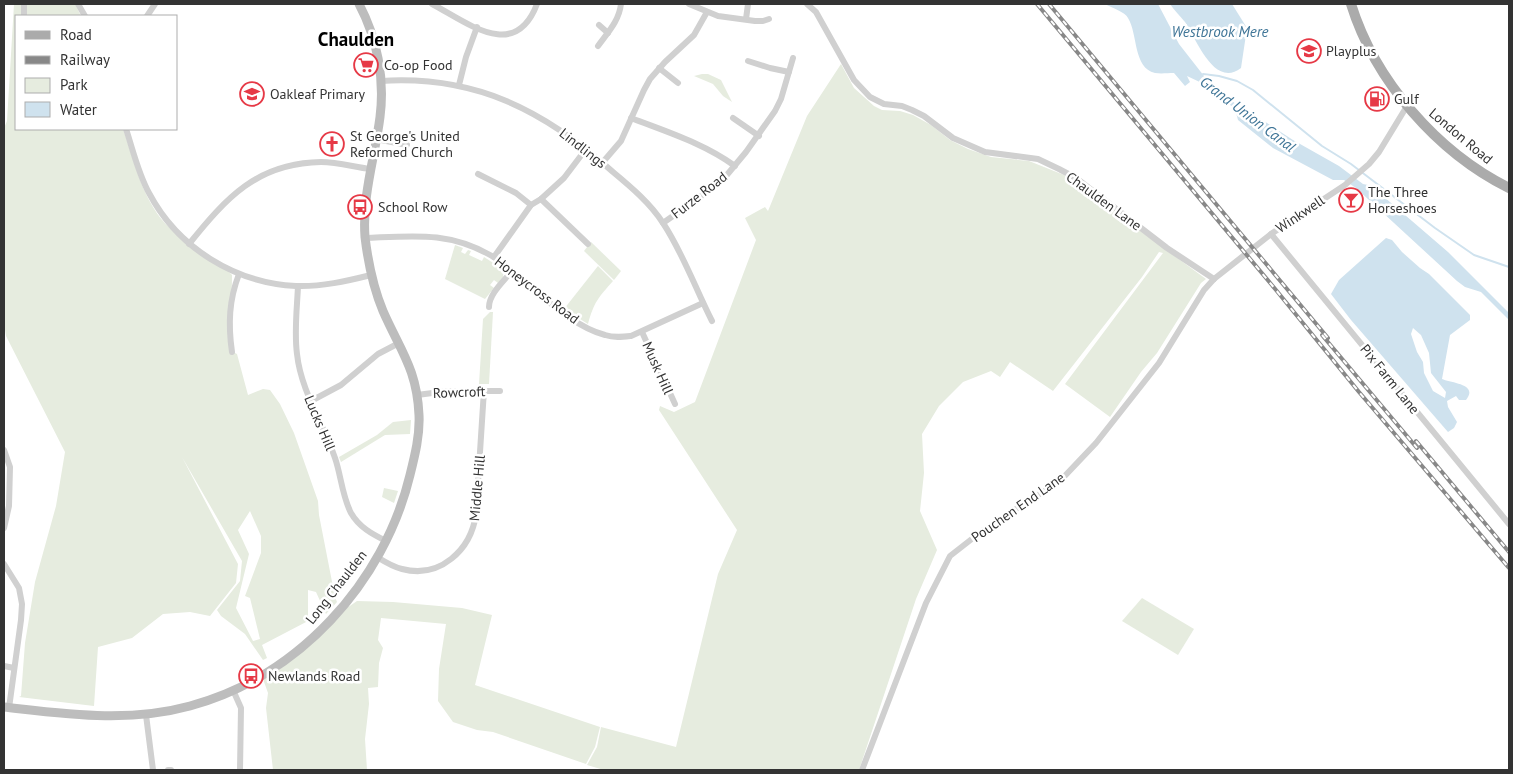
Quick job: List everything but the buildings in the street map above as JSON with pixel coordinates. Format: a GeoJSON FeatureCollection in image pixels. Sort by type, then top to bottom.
{"type":"FeatureCollection","features":[{"type":"Feature","properties":{"kind":"main road","name":"London Road"},"geometry":{"type":"LineString","coordinates":[[1351,4],[1356,19],[1382,69],[1407,106],[1456,153],[1490,178],[1509,188]]}},
{"type":"Feature","properties":{"kind":"main road"},"geometry":{"type":"LineString","coordinates":[[1356,19],[1357,4]]}},
{"type":"Feature","properties":{"kind":"street"},"geometry":{"type":"LineString","coordinates":[[78,4],[84,15]]}},
{"type":"Feature","properties":{"kind":"street"},"geometry":{"type":"LineString","coordinates":[[148,15],[155,4]]}},
{"type":"Feature","properties":{"kind":"street","name":"Long Chaulden"},"geometry":{"type":"LineString","coordinates":[[7,707],[92,716],[146,714],[190,706],[233,690],[274,668],[315,638],[347,600],[386,541],[403,498],[415,455],[419,418],[417,395],[412,373],[382,310],[371,275],[366,238],[365,205],[380,118],[381,80],[376,44],[359,4]]}},
{"type":"Feature","properties":{"kind":"street"},"geometry":{"type":"LineString","coordinates":[[432,4],[477,27],[501,36],[517,32],[526,24],[537,4]]}},
{"type":"Feature","properties":{"kind":"street"},"geometry":{"type":"LineString","coordinates":[[598,46],[618,17],[621,4]]}},
{"type":"Feature","properties":{"kind":"street"},"geometry":{"type":"LineString","coordinates":[[689,4],[718,16],[763,21],[769,19]]}},
{"type":"Feature","properties":{"kind":"street"},"geometry":{"type":"LineString","coordinates":[[746,19],[748,4]]}},
{"type":"Feature","properties":{"kind":"street","name":"Chaulden Lane"},"geometry":{"type":"LineString","coordinates":[[806,4],[816,12],[854,80],[870,97],[884,104],[902,106],[918,113],[953,138],[985,152],[1038,159],[1059,168],[1076,178],[1167,248],[1214,279]]}},
{"type":"Feature","properties":{"kind":"street"},"geometry":{"type":"LineString","coordinates":[[603,162],[620,141],[644,90],[659,68],[694,34],[707,12]]}},
{"type":"Feature","properties":{"kind":"street"},"geometry":{"type":"LineString","coordinates":[[599,25],[608,33]]}},
{"type":"Feature","properties":{"kind":"street"},"geometry":{"type":"LineString","coordinates":[[459,85],[466,57],[477,27]]}},
{"type":"Feature","properties":{"kind":"street","name":"Furze Road"},"geometry":{"type":"LineString","coordinates":[[663,223],[721,182],[759,136],[781,99],[794,58]]}},
{"type":"Feature","properties":{"kind":"street"},"geometry":{"type":"LineString","coordinates":[[748,61],[789,72]]}},
{"type":"Feature","properties":{"kind":"street"},"geometry":{"type":"LineString","coordinates":[[659,68],[678,83]]}},
{"type":"Feature","properties":{"kind":"street","name":"Lindlings"},"geometry":{"type":"LineString","coordinates":[[381,80],[411,80],[459,85],[503,99],[550,123],[586,149],[638,194],[663,223],[712,321]]}},
{"type":"Feature","properties":{"kind":"street","name":"Winkwell"},"geometry":{"type":"LineString","coordinates":[[1271,234],[1344,185],[1364,168],[1380,152],[1407,106]]}},
{"type":"Feature","properties":{"kind":"street"},"geometry":{"type":"LineString","coordinates":[[631,118],[703,146],[735,166]]}},
{"type":"Feature","properties":{"kind":"street"},"geometry":{"type":"LineString","coordinates":[[733,118],[759,136]]}},
{"type":"Feature","properties":{"kind":"street"},"geometry":{"type":"LineString","coordinates":[[126,130],[148,192],[171,225],[189,244],[212,260],[239,274],[262,281],[298,286],[319,285],[371,275]]}},
{"type":"Feature","properties":{"kind":"street"},"geometry":{"type":"LineString","coordinates":[[376,139],[408,145]]}},
{"type":"Feature","properties":{"kind":"street"},"geometry":{"type":"LineString","coordinates":[[494,256],[531,205],[541,199],[564,178],[586,149]]}},
{"type":"Feature","properties":{"kind":"street"},"geometry":{"type":"LineString","coordinates":[[189,244],[233,194],[260,176],[272,171],[303,163],[321,162],[370,169]]}},
{"type":"Feature","properties":{"kind":"street"},"geometry":{"type":"LineString","coordinates":[[478,174],[516,193],[531,205]]}},
{"type":"Feature","properties":{"kind":"street"},"geometry":{"type":"LineString","coordinates":[[541,199],[588,244]]}},
{"type":"Feature","properties":{"kind":"street","name":"Pouchen End Lane"},"geometry":{"type":"LineString","coordinates":[[862,770],[926,603],[950,556],[982,531],[1060,481],[1096,443],[1159,363],[1204,290],[1214,279],[1271,234]]}},
{"type":"Feature","properties":{"kind":"street","name":"Pix Farm Lane"},"geometry":{"type":"LineString","coordinates":[[1271,234],[1509,524]]}},
{"type":"Feature","properties":{"kind":"street","name":"Honeycross Road"},"geometry":{"type":"LineString","coordinates":[[366,238],[421,235],[439,237],[456,241],[494,256],[575,321],[597,333],[621,337],[631,336],[703,303]]}},
{"type":"Feature","properties":{"kind":"street"},"geometry":{"type":"LineString","coordinates":[[490,307],[489,304],[493,294],[512,272]]}},
{"type":"Feature","properties":{"kind":"street"},"geometry":{"type":"LineString","coordinates":[[232,352],[229,318],[230,302],[239,274]]}},
{"type":"Feature","properties":{"kind":"street","name":"Lucks Hill"},"geometry":{"type":"LineString","coordinates":[[298,286],[297,356],[305,388],[333,451],[350,511],[367,530],[386,541]]}},
{"type":"Feature","properties":{"kind":"street","name":"Musk Hill"},"geometry":{"type":"LineString","coordinates":[[642,332],[674,404]]}},
{"type":"Feature","properties":{"kind":"street"},"geometry":{"type":"LineString","coordinates":[[311,401],[341,385],[378,354],[399,343]]}},
{"type":"Feature","properties":{"kind":"street","name":"Middle Hill"},"geometry":{"type":"LineString","coordinates":[[377,557],[402,569],[423,571],[445,564],[461,551],[468,542],[473,532],[476,514],[484,390]]}},
{"type":"Feature","properties":{"kind":"street","name":"Rowcroft"},"geometry":{"type":"LineString","coordinates":[[417,395],[448,391],[500,391]]}},
{"type":"Feature","properties":{"kind":"street"},"geometry":{"type":"LineString","coordinates":[[4,450],[10,468],[9,506],[4,528]]}},
{"type":"Feature","properties":{"kind":"street"},"geometry":{"type":"LineString","coordinates":[[4,564],[19,588],[22,604],[22,620],[7,707]]}},
{"type":"Feature","properties":{"kind":"street"},"geometry":{"type":"LineString","coordinates":[[4,666],[14,668]]}},
{"type":"Feature","properties":{"kind":"street"},"geometry":{"type":"LineString","coordinates":[[233,690],[240,708],[240,770]]}},
{"type":"Feature","properties":{"kind":"street"},"geometry":{"type":"LineString","coordinates":[[146,714],[153,770]]}},
{"type":"Feature","properties":{"kind":"green space"},"geometry":{"type":"Polygon","coordinates":[[[14,4],[75,4],[80,15],[15,15],[15,130],[123,130],[141,182],[153,208],[161,219],[178,235],[218,262],[232,275],[231,351],[237,354],[248,395],[263,389],[270,390],[280,404],[294,433],[318,501],[319,515],[337,602],[326,614],[316,592],[308,590],[308,621],[262,645],[267,658],[263,660],[245,634],[221,616],[217,610],[240,581],[242,561],[182,457],[238,564],[236,583],[210,616],[190,612],[163,614],[132,638],[98,647],[94,706],[19,697],[21,696],[25,643],[35,582],[56,506],[65,452],[6,336],[4,323],[4,128],[7,121],[14,4]],[[250,511],[238,530],[249,554],[236,608],[253,641],[260,639],[250,598],[245,596],[261,553],[261,536],[250,511]]]}},
{"type":"Feature","properties":{"kind":"green space"},"geometry":{"type":"Polygon","coordinates":[[[841,64],[854,88],[874,106],[882,110],[900,111],[913,115],[931,125],[950,140],[968,149],[991,157],[1029,161],[1064,175],[1206,279],[1201,283],[1157,353],[1141,372],[1110,417],[1065,384],[1163,253],[1159,252],[1142,277],[1053,391],[1010,362],[1000,377],[991,371],[963,382],[939,406],[922,434],[924,473],[920,511],[937,550],[916,599],[859,770],[604,770],[587,765],[597,747],[601,727],[676,747],[718,574],[737,530],[659,410],[660,406],[674,412],[695,402],[756,240],[745,218],[765,207],[768,211],[807,116],[841,64]]]}},
{"type":"Feature","properties":{"kind":"green space"},"geometry":{"type":"Polygon","coordinates":[[[708,74],[721,80],[732,102],[723,96],[713,84],[694,76],[708,74]]]}},
{"type":"Feature","properties":{"kind":"green space"},"geometry":{"type":"Polygon","coordinates":[[[591,242],[621,271],[614,280],[584,251],[591,242]]]}},
{"type":"Feature","properties":{"kind":"green space"},"geometry":{"type":"Polygon","coordinates":[[[455,245],[463,248],[461,252],[465,254],[468,250],[471,251],[469,255],[482,261],[484,257],[504,270],[503,277],[498,283],[494,280],[490,285],[494,288],[485,299],[445,279],[455,245]]]}},
{"type":"Feature","properties":{"kind":"green space"},"geometry":{"type":"Polygon","coordinates":[[[598,266],[613,281],[597,301],[588,324],[564,309],[598,266]]]}},
{"type":"Feature","properties":{"kind":"green space"},"geometry":{"type":"Polygon","coordinates":[[[490,312],[493,312],[489,384],[479,384],[483,319],[490,312]]]}},
{"type":"Feature","properties":{"kind":"green space"},"geometry":{"type":"Polygon","coordinates":[[[411,420],[410,434],[385,435],[341,462],[339,457],[377,435],[393,422],[411,420]]]}},
{"type":"Feature","properties":{"kind":"green space"},"geometry":{"type":"Polygon","coordinates":[[[384,488],[398,491],[394,503],[382,497],[384,488]]]}},
{"type":"Feature","properties":{"kind":"green space"},"geometry":{"type":"Polygon","coordinates":[[[1142,598],[1194,629],[1178,655],[1122,621],[1142,598]]]}},
{"type":"Feature","properties":{"kind":"green space"},"geometry":{"type":"Polygon","coordinates":[[[357,601],[462,608],[492,615],[475,685],[600,727],[595,747],[586,764],[493,732],[477,730],[453,722],[438,701],[439,669],[446,624],[381,618],[378,640],[383,648],[379,663],[378,687],[368,688],[369,704],[365,739],[367,770],[273,770],[266,708],[268,693],[263,679],[280,669],[308,647],[344,610],[357,601]]]}},
{"type":"Feature","properties":{"kind":"water","name":"Grand Union Canal"},"geometry":{"type":"Polygon","coordinates":[[[1105,4],[1158,4],[1179,44],[1204,78],[1237,105],[1339,166],[1363,184],[1376,190],[1448,252],[1509,313],[1509,323],[1508,319],[1481,292],[1465,287],[1457,281],[1356,188],[1344,180],[1333,180],[1273,148],[1238,120],[1235,109],[1206,85],[1187,76],[1190,82],[1185,86],[1174,73],[1155,73],[1148,70],[1139,58],[1128,18],[1105,4]]]}},
{"type":"Feature","properties":{"kind":"water","name":"Westbrook Mere"},"geometry":{"type":"Polygon","coordinates":[[[1170,4],[1232,4],[1247,28],[1241,68],[1231,73],[1222,72],[1214,67],[1200,49],[1185,22],[1170,4]]]}},
{"type":"Feature","properties":{"kind":"water"},"geometry":{"type":"Polygon","coordinates":[[[1386,238],[1392,240],[1402,252],[1429,274],[1470,315],[1470,320],[1450,335],[1442,379],[1462,385],[1469,391],[1466,400],[1459,400],[1456,396],[1447,401],[1448,407],[1457,422],[1454,428],[1448,432],[1351,320],[1331,294],[1339,280],[1386,238]],[[1413,328],[1411,334],[1417,352],[1423,362],[1424,373],[1433,391],[1445,398],[1446,392],[1431,373],[1429,353],[1421,335],[1413,328]]]}},
{"type":"Feature","properties":{"kind":"waterway","name":"Grand Union Canal"},"geometry":{"type":"LineString","coordinates":[[1203,74],[1237,81],[1253,90],[1322,146],[1351,164],[1474,255],[1509,267]]}},
{"type":"Feature","properties":{"kind":"railway"},"geometry":{"type":"LineString","coordinates":[[1037,4],[1359,392],[1509,568]]}},
{"type":"Feature","properties":{"kind":"railway"},"geometry":{"type":"LineString","coordinates":[[1049,4],[1328,338]]}},
{"type":"Feature","properties":{"kind":"railway"},"geometry":{"type":"LineString","coordinates":[[1322,335],[1417,448]]}},
{"type":"Feature","properties":{"kind":"railway"},"geometry":{"type":"LineString","coordinates":[[1416,441],[1509,552]]}},
{"type":"Feature","properties":{"kind":"place","name":"Playplus"},"geometry":{"type":"Point","coordinates":[1309,51]}},
{"type":"Feature","properties":{"kind":"place","name":"Co-op Food"},"geometry":{"type":"Point","coordinates":[366,65]}},
{"type":"Feature","properties":{"kind":"place","name":"Oakleaf Primary"},"geometry":{"type":"Point","coordinates":[252,94]}},
{"type":"Feature","properties":{"kind":"place","name":"Gulf"},"geometry":{"type":"Point","coordinates":[1377,99]}},
{"type":"Feature","properties":{"kind":"place","name":"St George's United Reformed Church"},"geometry":{"type":"Point","coordinates":[332,144]}},
{"type":"Feature","properties":{"kind":"place","name":"The Three Horseshoes"},"geometry":{"type":"Point","coordinates":[1351,200]}},
{"type":"Feature","properties":{"kind":"place","name":"School Row"},"geometry":{"type":"Point","coordinates":[360,207]}},
{"type":"Feature","properties":{"kind":"place","name":"Newlands Road"},"geometry":{"type":"Point","coordinates":[251,676]}},
{"type":"Feature","properties":{"kind":"district","name":"Chaulden"},"geometry":{"type":"Point","coordinates":[356,39]}}]}
